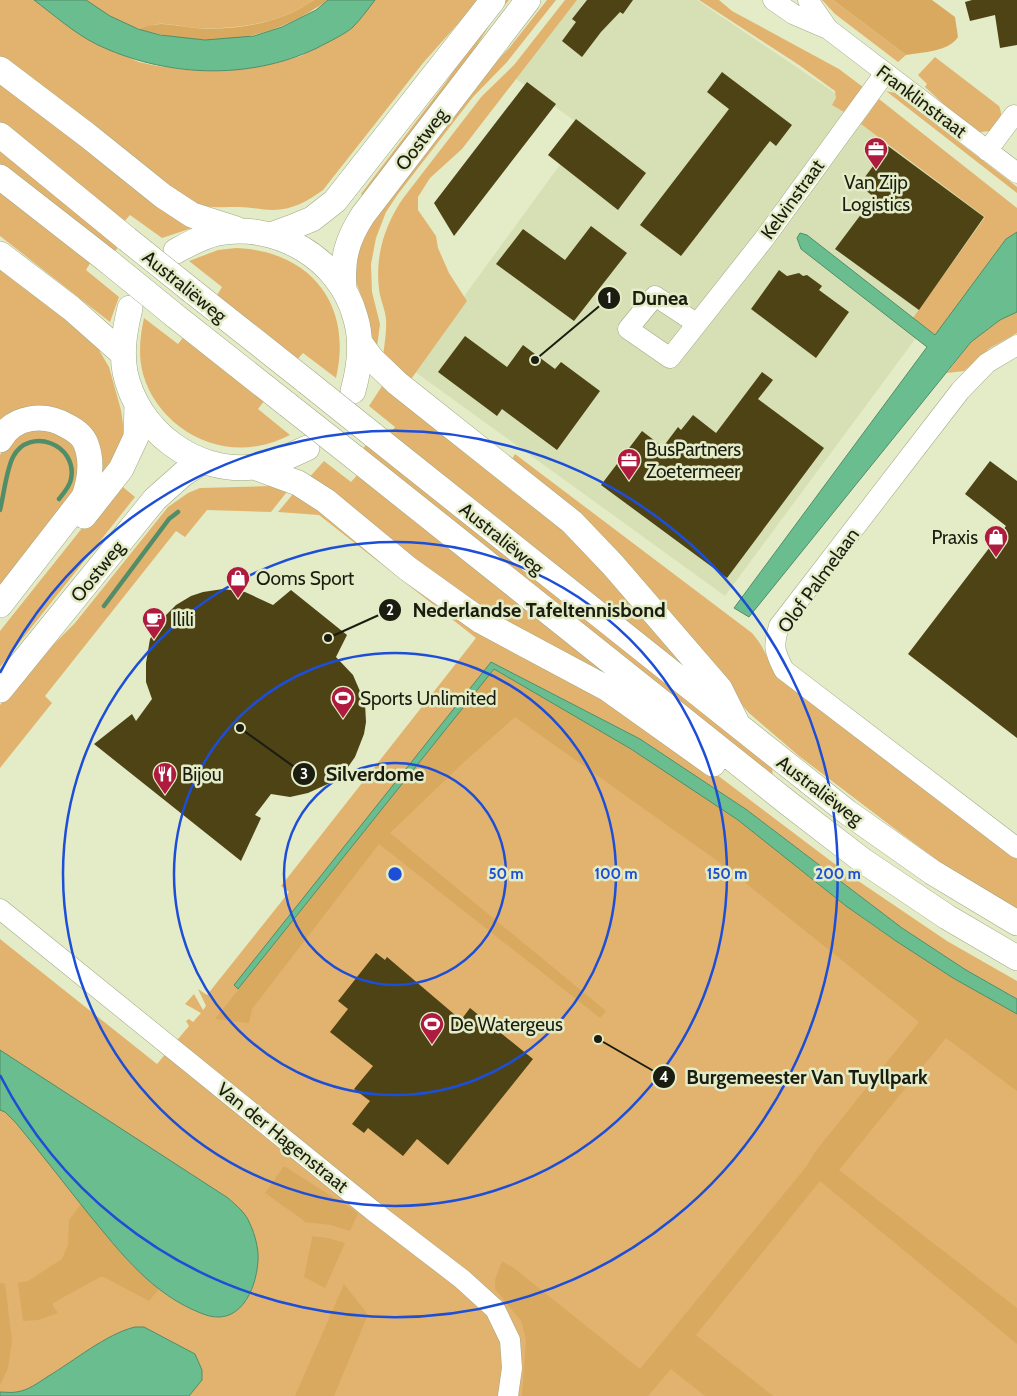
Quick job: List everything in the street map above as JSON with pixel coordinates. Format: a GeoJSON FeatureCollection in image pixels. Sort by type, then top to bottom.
{"type":"FeatureCollection","features":[{"type":"Feature","properties":{"kind":"main road","name":"Oostweg"},"geometry":{"type":"LineString","coordinates":[[271,235],[312,219],[335,201],[493,0]]}},
{"type":"Feature","properties":{"kind":"main road","name":"Oostweg"},"geometry":{"type":"LineString","coordinates":[[344,290],[344,258],[353,230],[528,0]]}},
{"type":"Feature","properties":{"kind":"main road"},"geometry":{"type":"LineString","coordinates":[[0,69],[163,196],[192,215],[241,231],[271,235],[293,243],[313,255],[330,271],[344,290],[355,316],[360,343],[360,359],[352,391]]}},
{"type":"Feature","properties":{"kind":"main road","name":"Australiëweg"},"geometry":{"type":"LineString","coordinates":[[0,135],[127,239],[739,728],[870,829],[932,872],[1017,924]]}},
{"type":"Feature","properties":{"kind":"main road","name":"Australiëweg"},"geometry":{"type":"LineString","coordinates":[[0,177],[862,860],[947,917],[1017,958]]}},
{"type":"Feature","properties":{"kind":"main road"},"geometry":{"type":"LineString","coordinates":[[176,251],[196,240],[218,233],[241,231]]}},
{"type":"Feature","properties":{"kind":"main road"},"geometry":{"type":"LineString","coordinates":[[0,254],[71,308],[123,354]]}},
{"type":"Feature","properties":{"kind":"main road"},"geometry":{"type":"LineString","coordinates":[[130,308],[123,354],[125,372],[137,405],[154,429],[176,448],[203,461],[228,467],[254,467],[282,461],[307,448]]}},
{"type":"Feature","properties":{"kind":"main road"},"geometry":{"type":"LineString","coordinates":[[360,343],[371,358],[398,383],[572,522],[613,565],[720,689],[739,728]]}},
{"type":"Feature","properties":{"kind":"main road"},"geometry":{"type":"LineString","coordinates":[[0,620],[121,469],[136,437],[137,405]]}},
{"type":"Feature","properties":{"kind":"main road"},"geometry":{"type":"LineString","coordinates":[[0,440],[4,432],[16,424],[31,418],[46,417],[60,421],[80,434],[86,443],[90,459],[89,483],[84,497],[0,605]]}},
{"type":"Feature","properties":{"kind":"main road","name":"Oostweg"},"geometry":{"type":"LineString","coordinates":[[0,690],[155,498],[183,474],[203,461]]}},
{"type":"Feature","properties":{"kind":"main road"},"geometry":{"type":"LineString","coordinates":[[254,467],[298,483],[326,502],[408,568],[481,621],[608,689],[751,790],[788,803]]}},
{"type":"Feature","properties":{"kind":"street","name":"Franklinstraat"},"geometry":{"type":"LineString","coordinates":[[773,0],[793,14],[828,29],[1017,173]]}},
{"type":"Feature","properties":{"kind":"street","name":"Franklinstraat"},"geometry":{"type":"LineString","coordinates":[[808,0],[828,29]]}},
{"type":"Feature","properties":{"kind":"street","name":"Kelvinstraat"},"geometry":{"type":"LineString","coordinates":[[696,324],[764,239],[885,73]]}},
{"type":"Feature","properties":{"kind":"street"},"geometry":{"type":"LineString","coordinates":[[987,151],[1014,115],[1017,117]]}},
{"type":"Feature","properties":{"kind":"street","name":"Olof Palmelaan"},"geometry":{"type":"LineString","coordinates":[[1017,346],[986,363],[960,391],[780,626],[774,644],[776,655],[784,670],[1017,848]]}},
{"type":"Feature","properties":{"kind":"street","name":"Van der Hagenstraat"},"geometry":{"type":"LineString","coordinates":[[0,909],[372,1210],[462,1279],[495,1309],[510,1340],[512,1368],[508,1396]]}},
{"type":"Feature","properties":{"kind":"shaded area"},"geometry":{"type":"Polygon","coordinates":[[[0,0],[34,0],[94,43],[139,62],[188,70],[225,71],[276,63],[301,56],[353,27],[375,0],[479,0],[423,63],[323,190],[300,204],[280,210],[273,210],[192,205],[0,60],[0,0]]]}},
{"type":"Feature","properties":{"kind":"shaded area"},"geometry":{"type":"Polygon","coordinates":[[[34,0],[86,0],[110,16],[138,29],[160,35],[205,40],[254,36],[282,27],[316,10],[328,0],[375,0],[353,27],[341,36],[317,48],[290,59],[263,66],[235,70],[206,71],[150,63],[122,55],[80,35],[34,0]]]}},
{"type":"Feature","properties":{"kind":"shaded area"},"geometry":{"type":"Polygon","coordinates":[[[86,0],[314,0],[287,14],[243,26],[197,28],[155,24],[139,28],[116,20],[86,0]]]}},
{"type":"Feature","properties":{"kind":"shaded area"},"geometry":{"type":"Polygon","coordinates":[[[314,0],[328,0],[306,14],[283,25],[237,38],[189,39],[138,29],[161,24],[211,29],[242,27],[273,20],[314,0]]]}},
{"type":"Feature","properties":{"kind":"shaded area"},"geometry":{"type":"Polygon","coordinates":[[[500,0],[509,0],[491,23],[451,86],[365,197],[361,194],[446,82],[500,0]]]}},
{"type":"Feature","properties":{"kind":"shaded area"},"geometry":{"type":"Polygon","coordinates":[[[547,0],[556,0],[507,62],[473,97],[386,212],[376,238],[371,264],[372,292],[380,324],[377,347],[373,341],[367,312],[355,279],[356,244],[473,86],[510,47],[547,0]]]}},
{"type":"Feature","properties":{"kind":"shaded area"},"geometry":{"type":"Polygon","coordinates":[[[565,0],[577,0],[462,149],[430,178],[418,197],[418,210],[436,236],[438,248],[449,273],[467,301],[409,382],[383,358],[386,319],[378,276],[380,252],[387,229],[404,197],[482,96],[514,65],[565,0]]]}},
{"type":"Feature","properties":{"kind":"shaded area"},"geometry":{"type":"Polygon","coordinates":[[[577,0],[697,0],[1010,211],[725,596],[411,369],[586,129],[516,79],[577,0]]]}},
{"type":"Feature","properties":{"kind":"shaded area"},"geometry":{"type":"Polygon","coordinates":[[[699,0],[719,0],[732,11],[839,69],[863,87],[844,112],[832,105],[836,98],[835,91],[799,65],[699,0]]]}},
{"type":"Feature","properties":{"kind":"shaded area"},"geometry":{"type":"Polygon","coordinates":[[[822,0],[833,0],[906,55],[898,62],[835,14],[822,0]]]}},
{"type":"Feature","properties":{"kind":"shaded area"},"geometry":{"type":"Polygon","coordinates":[[[833,0],[932,0],[955,17],[958,37],[948,46],[906,55],[833,0]]]}},
{"type":"Feature","properties":{"kind":"shaded area"},"geometry":{"type":"Polygon","coordinates":[[[935,57],[999,106],[1001,116],[992,131],[980,132],[951,111],[925,87],[927,84],[918,75],[935,57]]]}},
{"type":"Feature","properties":{"kind":"shaded area"},"geometry":{"type":"Polygon","coordinates":[[[0,81],[192,228],[162,238],[130,215],[122,224],[0,125],[0,81]]]}},
{"type":"Feature","properties":{"kind":"shaded area"},"geometry":{"type":"Polygon","coordinates":[[[886,91],[895,93],[1007,179],[1017,187],[1017,193],[886,91]]]}},
{"type":"Feature","properties":{"kind":"shaded area"},"geometry":{"type":"Polygon","coordinates":[[[879,99],[1017,208],[1017,232],[1006,239],[936,336],[913,318],[985,217],[861,124],[879,99]]]}},
{"type":"Feature","properties":{"kind":"shaded area"},"geometry":{"type":"Polygon","coordinates":[[[0,146],[120,245],[113,254],[0,166],[0,146]]]}},
{"type":"Feature","properties":{"kind":"shaded area"},"geometry":{"type":"Polygon","coordinates":[[[0,188],[92,260],[86,270],[119,297],[110,322],[0,236],[0,188]]]}},
{"type":"Feature","properties":{"kind":"shaded area"},"geometry":{"type":"Polygon","coordinates":[[[1017,232],[1017,312],[1000,320],[971,342],[749,617],[734,608],[927,347],[801,249],[797,238],[800,233],[807,235],[935,335],[1006,239],[1017,232]]]}},
{"type":"Feature","properties":{"kind":"shaded area"},"geometry":{"type":"Polygon","coordinates":[[[236,248],[263,251],[286,259],[305,271],[321,287],[332,306],[338,327],[340,352],[336,378],[303,353],[296,361],[216,297],[222,287],[189,261],[218,250],[236,248]]]}},
{"type":"Feature","properties":{"kind":"shaded area"},"geometry":{"type":"Polygon","coordinates":[[[0,267],[96,345],[109,367],[121,410],[124,431],[117,454],[94,487],[82,428],[0,428],[0,267]]]}},
{"type":"Feature","properties":{"kind":"shaded area"},"geometry":{"type":"Polygon","coordinates":[[[1017,312],[1017,333],[990,348],[964,371],[947,373],[971,342],[1000,320],[1017,312]]]}},
{"type":"Feature","properties":{"kind":"shaded area"},"geometry":{"type":"Polygon","coordinates":[[[144,318],[178,344],[186,334],[265,400],[258,409],[290,435],[274,442],[239,448],[203,440],[187,432],[172,421],[150,392],[143,374],[140,346],[144,318]]]}},
{"type":"Feature","properties":{"kind":"shaded area"},"geometry":{"type":"Polygon","coordinates":[[[384,383],[551,515],[717,693],[389,436],[395,427],[369,406],[384,383]]]}},
{"type":"Feature","properties":{"kind":"shaded area"},"geometry":{"type":"Polygon","coordinates":[[[44,428],[71,441],[78,451],[78,491],[0,589],[0,455],[7,444],[27,430],[44,428]]]}},
{"type":"Feature","properties":{"kind":"shaded area"},"geometry":{"type":"Polygon","coordinates":[[[368,442],[772,764],[773,781],[361,451],[368,442]]]}},
{"type":"Feature","properties":{"kind":"shaded area"},"geometry":{"type":"Polygon","coordinates":[[[515,454],[752,633],[764,650],[772,669],[1017,859],[1017,914],[952,871],[899,832],[799,756],[749,713],[712,671],[511,461],[515,454]]]}},
{"type":"Feature","properties":{"kind":"shaded area"},"geometry":{"type":"Polygon","coordinates":[[[324,461],[351,482],[359,473],[661,713],[534,645],[306,481],[324,461]]]}},
{"type":"Feature","properties":{"kind":"shaded area"},"geometry":{"type":"Polygon","coordinates":[[[118,483],[135,497],[0,667],[0,631],[118,483]]]}},
{"type":"Feature","properties":{"kind":"shaded area"},"geometry":{"type":"Polygon","coordinates":[[[271,486],[290,488],[271,512],[207,510],[185,537],[176,531],[45,696],[52,703],[0,768],[0,705],[34,664],[75,623],[168,507],[188,493],[200,488],[271,486]]]}},
{"type":"Feature","properties":{"kind":"shaded area"},"geometry":{"type":"Polygon","coordinates":[[[293,494],[671,740],[848,874],[947,941],[1017,981],[1017,999],[966,970],[902,928],[747,810],[640,739],[491,662],[494,669],[896,941],[1017,1014],[1017,1396],[0,1396],[0,939],[157,1064],[189,1026],[186,1021],[189,1019],[193,1022],[201,1013],[185,1004],[194,994],[203,1010],[206,1006],[198,989],[207,995],[289,892],[281,886],[476,638],[319,515],[278,512],[293,494]]]}},
{"type":"Feature","properties":{"kind":"shaded area"},"geometry":{"type":"Polygon","coordinates":[[[491,662],[640,739],[747,810],[902,928],[966,970],[1017,999],[1017,1014],[953,978],[896,941],[846,906],[738,820],[631,749],[494,669],[238,989],[234,985],[491,662]]]}},
{"type":"Feature","properties":{"kind":"shaded area"},"geometry":{"type":"Polygon","coordinates":[[[494,669],[618,742],[709,799],[886,935],[951,976],[1017,1014],[1017,1091],[946,1038],[839,1170],[1017,1308],[1017,1344],[820,1181],[696,1335],[773,1396],[705,1396],[671,1369],[648,1396],[522,1396],[526,1339],[521,1321],[495,1289],[495,1280],[502,1261],[515,1269],[640,1369],[806,1167],[815,1152],[919,1022],[723,865],[515,717],[463,763],[390,833],[606,1011],[600,1018],[379,844],[252,1009],[249,1023],[215,1019],[494,669]]]}},
{"type":"Feature","properties":{"kind":"shaded area"},"geometry":{"type":"Polygon","coordinates":[[[0,1050],[228,1198],[241,1210],[246,1216],[253,1232],[258,1261],[254,1284],[243,1304],[236,1311],[226,1316],[216,1317],[184,1306],[152,1284],[125,1257],[16,1123],[5,1112],[0,1110],[0,1050]]]}},
{"type":"Feature","properties":{"kind":"shaded area"},"geometry":{"type":"Polygon","coordinates":[[[284,1166],[358,1213],[350,1231],[331,1225],[304,1222],[265,1193],[284,1166]]]}},
{"type":"Feature","properties":{"kind":"shaded area"},"geometry":{"type":"Polygon","coordinates":[[[81,1204],[130,1264],[159,1289],[149,1301],[104,1277],[100,1277],[53,1303],[58,1313],[38,1320],[23,1321],[18,1283],[28,1281],[62,1259],[68,1245],[69,1220],[81,1204]]]}},
{"type":"Feature","properties":{"kind":"shaded area"},"geometry":{"type":"Polygon","coordinates":[[[311,1236],[345,1243],[325,1288],[304,1277],[311,1236]]]}},
{"type":"Feature","properties":{"kind":"shaded area"},"geometry":{"type":"Polygon","coordinates":[[[0,1283],[5,1284],[12,1340],[8,1368],[0,1385],[0,1283]]]}},
{"type":"Feature","properties":{"kind":"shaded area"},"geometry":{"type":"Polygon","coordinates":[[[344,1284],[366,1312],[367,1317],[334,1396],[295,1396],[344,1284]]]}},
{"type":"Feature","properties":{"kind":"shaded area"},"geometry":{"type":"Polygon","coordinates":[[[135,1327],[144,1327],[195,1354],[202,1370],[202,1380],[189,1396],[0,1396],[0,1392],[20,1391],[32,1386],[102,1342],[135,1327]]]}},
{"type":"Feature","properties":{"kind":"building"},"geometry":{"type":"Polygon","coordinates":[[[587,0],[633,0],[623,14],[620,12],[601,32],[582,57],[562,41],[576,22],[572,19],[587,0]]]}},
{"type":"Feature","properties":{"kind":"building"},"geometry":{"type":"Polygon","coordinates":[[[972,0],[1017,0],[1017,45],[1000,48],[995,15],[970,21],[965,2],[972,0]]]}},
{"type":"Feature","properties":{"kind":"building"},"geometry":{"type":"Polygon","coordinates":[[[722,72],[792,125],[776,146],[770,141],[681,256],[640,225],[729,109],[707,92],[722,72]]]}},
{"type":"Feature","properties":{"kind":"building"},"geometry":{"type":"Polygon","coordinates":[[[527,82],[556,104],[454,236],[434,203],[527,82]]]}},
{"type":"Feature","properties":{"kind":"building"},"geometry":{"type":"Polygon","coordinates":[[[576,119],[646,173],[618,210],[548,155],[576,119]]]}},
{"type":"Feature","properties":{"kind":"building"},"geometry":{"type":"Polygon","coordinates":[[[888,146],[984,217],[919,310],[835,249],[874,197],[859,185],[888,146]]]}},
{"type":"Feature","properties":{"kind":"building"},"geometry":{"type":"Polygon","coordinates":[[[591,226],[627,253],[574,321],[496,264],[523,229],[565,260],[591,226]]]}},
{"type":"Feature","properties":{"kind":"building"},"geometry":{"type":"Polygon","coordinates":[[[779,270],[787,276],[799,273],[803,276],[807,275],[822,286],[819,290],[849,312],[816,358],[751,309],[779,270]]]}},
{"type":"Feature","properties":{"kind":"building"},"geometry":{"type":"Polygon","coordinates":[[[465,336],[507,367],[523,345],[555,369],[561,362],[600,391],[557,450],[502,409],[497,416],[438,372],[465,336]]]}},
{"type":"Feature","properties":{"kind":"building"},"geometry":{"type":"Polygon","coordinates":[[[762,372],[773,380],[758,399],[824,448],[727,578],[601,485],[642,431],[663,447],[678,427],[681,430],[693,415],[716,433],[762,372]]]}},
{"type":"Feature","properties":{"kind":"building"},"geometry":{"type":"Polygon","coordinates":[[[990,461],[1017,481],[1017,738],[908,654],[1006,526],[965,494],[990,461]]]}},
{"type":"Feature","properties":{"kind":"building"},"geometry":{"type":"Polygon","coordinates":[[[223,589],[245,592],[273,605],[291,590],[347,635],[336,657],[353,675],[365,703],[366,722],[364,734],[355,757],[348,767],[330,783],[308,793],[290,797],[271,794],[255,815],[261,818],[241,861],[94,744],[132,714],[136,721],[152,699],[146,682],[146,663],[150,639],[163,618],[176,605],[191,596],[223,589]]]}},
{"type":"Feature","properties":{"kind":"building"},"geometry":{"type":"Polygon","coordinates":[[[376,953],[385,960],[387,957],[461,1020],[470,1008],[533,1059],[448,1165],[417,1139],[403,1156],[368,1128],[364,1133],[352,1124],[370,1101],[354,1089],[373,1066],[330,1032],[348,1009],[338,1001],[376,953]]]}},
{"type":"Feature","properties":{"kind":"waterway"},"geometry":{"type":"LineString","coordinates":[[0,510],[13,457],[20,448],[30,442],[51,443],[60,448],[67,456],[71,467],[71,479],[68,487],[59,499]]}},
{"type":"Feature","properties":{"kind":"waterway"},"geometry":{"type":"LineString","coordinates":[[104,606],[169,519],[178,512]]}},
{"type":"Feature","properties":{"kind":"place","name":"Van Zijp Logistics"},"geometry":{"type":"Point","coordinates":[876,170]}},
{"type":"Feature","properties":{"kind":"place","name":"Dunea"},"geometry":{"type":"Point","coordinates":[535,360]}},
{"type":"Feature","properties":{"kind":"place","name":"BusPartners Zoetermeer"},"geometry":{"type":"Point","coordinates":[629,481]}},
{"type":"Feature","properties":{"kind":"place","name":"Praxis"},"geometry":{"type":"Point","coordinates":[996,558]}},
{"type":"Feature","properties":{"kind":"place","name":"Ooms Sport"},"geometry":{"type":"Point","coordinates":[238,599]}},
{"type":"Feature","properties":{"kind":"place","name":"Nederlandse Tafeltennisbond"},"geometry":{"type":"Point","coordinates":[328,638]}},
{"type":"Feature","properties":{"kind":"place","name":"Ilili"},"geometry":{"type":"Point","coordinates":[154,640]}},
{"type":"Feature","properties":{"kind":"place","name":"Sports Unlimited"},"geometry":{"type":"Point","coordinates":[343,719]}},
{"type":"Feature","properties":{"kind":"place","name":"Silverdome"},"geometry":{"type":"Point","coordinates":[240,728]}},
{"type":"Feature","properties":{"kind":"place","name":"Bijou"},"geometry":{"type":"Point","coordinates":[165,795]}},
{"type":"Feature","properties":{"kind":"place","name":"Burgemeester Van Tuyllpark"},"geometry":{"type":"Point","coordinates":[598,1039]}},
{"type":"Feature","properties":{"kind":"place","name":"De Watergeus"},"geometry":{"type":"Point","coordinates":[432,1045]}}]}
